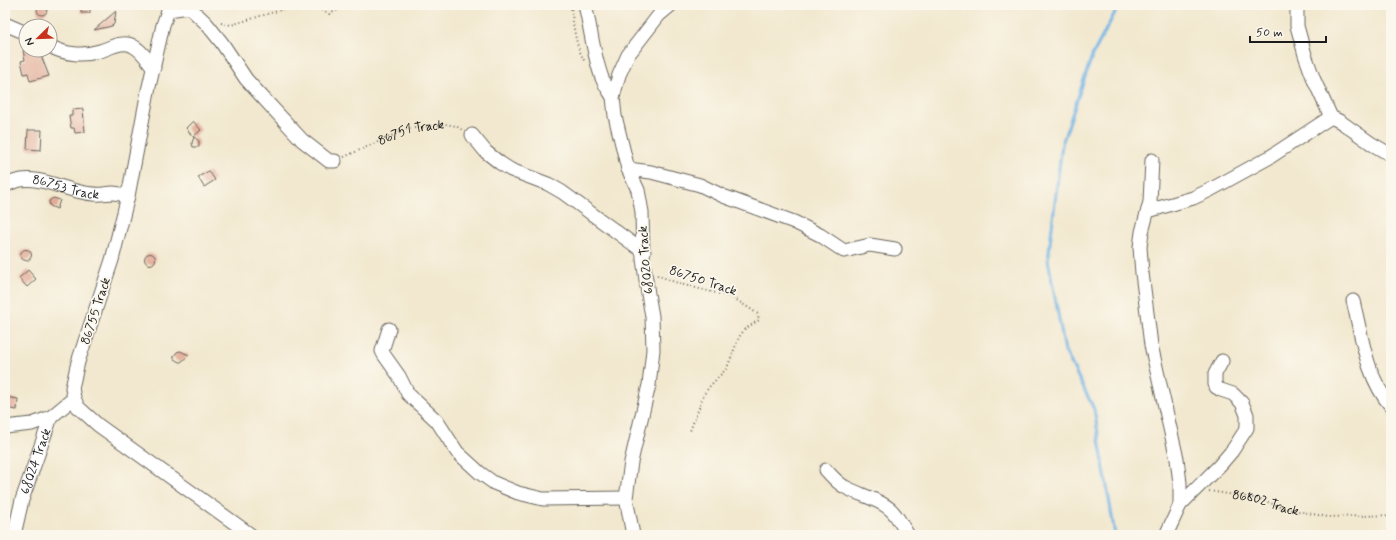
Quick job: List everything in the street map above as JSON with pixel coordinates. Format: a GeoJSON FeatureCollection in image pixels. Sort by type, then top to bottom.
{"type":"FeatureCollection","features":[{"type":"Feature","properties":{"kind":"street"},"geometry":{"type":"LineString","coordinates":[[586,5],[597,63],[602,79],[613,97]]}},
{"type":"Feature","properties":{"kind":"street","name":"68020 Track"},"geometry":{"type":"LineString","coordinates":[[633,535],[626,498],[632,462],[649,385],[653,350],[652,316],[644,270],[642,212],[638,190],[628,169],[615,116],[613,97],[619,75],[628,55],[659,15],[671,5]]}},
{"type":"Feature","properties":{"kind":"street"},"geometry":{"type":"LineString","coordinates":[[1298,5],[1297,26],[1305,55],[1314,80],[1331,117],[1391,155]]}},
{"type":"Feature","properties":{"kind":"street"},"geometry":{"type":"LineString","coordinates":[[169,7],[189,8],[206,24],[222,43],[246,79],[302,140],[328,161],[335,161]]}},
{"type":"Feature","properties":{"kind":"street","name":"86755 Track"},"geometry":{"type":"LineString","coordinates":[[74,398],[72,388],[78,362],[112,260],[128,196],[148,91],[163,25],[169,7]]}},
{"type":"Feature","properties":{"kind":"street"},"geometry":{"type":"LineString","coordinates":[[5,24],[18,30]]}},
{"type":"Feature","properties":{"kind":"street"},"geometry":{"type":"LineString","coordinates":[[58,51],[77,54],[99,52],[124,44],[133,46],[144,55],[154,68]]}},
{"type":"Feature","properties":{"kind":"street"},"geometry":{"type":"LineString","coordinates":[[1148,211],[1193,198],[1210,190],[1270,157],[1331,117]]}},
{"type":"Feature","properties":{"kind":"street"},"geometry":{"type":"LineString","coordinates":[[472,135],[486,152],[500,163],[511,170],[548,184],[562,192],[644,252]]}},
{"type":"Feature","properties":{"kind":"street"},"geometry":{"type":"LineString","coordinates":[[1152,160],[1148,211],[1142,232],[1140,247],[1142,273],[1151,345],[1177,459],[1180,483],[1180,505]]}},
{"type":"Feature","properties":{"kind":"street"},"geometry":{"type":"LineString","coordinates":[[628,169],[651,172],[700,185],[723,196],[794,222],[820,235],[844,251],[870,245],[895,249]]}},
{"type":"Feature","properties":{"kind":"street","name":"86753 Track"},"geometry":{"type":"LineString","coordinates":[[5,186],[13,181],[32,180],[47,182],[81,192],[95,194],[114,193],[128,196]]}},
{"type":"Feature","properties":{"kind":"street"},"geometry":{"type":"LineString","coordinates":[[1353,300],[1362,342],[1374,378],[1380,391],[1391,406]]}},
{"type":"Feature","properties":{"kind":"street"},"geometry":{"type":"LineString","coordinates":[[389,329],[382,351],[399,376],[408,394],[437,421],[457,452],[480,473],[494,483],[543,499],[626,498]]}},
{"type":"Feature","properties":{"kind":"street"},"geometry":{"type":"LineString","coordinates":[[1166,535],[1180,505],[1232,451],[1247,428],[1247,415],[1242,403],[1232,394],[1216,387],[1215,374],[1222,361]]}},
{"type":"Feature","properties":{"kind":"street"},"geometry":{"type":"LineString","coordinates":[[74,398],[78,406],[98,425],[251,535]]}},
{"type":"Feature","properties":{"kind":"street","name":"68024 Track"},"geometry":{"type":"LineString","coordinates":[[14,535],[22,500],[51,417],[74,398]]}},
{"type":"Feature","properties":{"kind":"street"},"geometry":{"type":"LineString","coordinates":[[5,427],[32,424],[51,417]]}},
{"type":"Feature","properties":{"kind":"street"},"geometry":{"type":"LineString","coordinates":[[826,470],[844,487],[880,502],[890,509],[898,518],[908,535]]}},
{"type":"Feature","properties":{"kind":"path"},"geometry":{"type":"LineString","coordinates":[[206,24],[220,23],[232,25],[297,5]]}},
{"type":"Feature","properties":{"kind":"path"},"geometry":{"type":"LineString","coordinates":[[311,5],[329,14],[349,5]]}},
{"type":"Feature","properties":{"kind":"path","name":"86751 Track"},"geometry":{"type":"LineString","coordinates":[[335,161],[407,129],[418,126],[435,126],[445,124],[456,126],[472,135]]}},
{"type":"Feature","properties":{"kind":"path","name":"86750 Track"},"geometry":{"type":"LineString","coordinates":[[644,270],[680,284],[732,297],[758,314],[759,320],[745,328],[727,368],[704,394],[690,431]]}},
{"type":"Feature","properties":{"kind":"path","name":"86802 Track"},"geometry":{"type":"LineString","coordinates":[[1196,489],[1260,499],[1283,508],[1328,517],[1391,515]]}},
{"type":"Feature","properties":{"kind":"building"},"geometry":{"type":"Polygon","coordinates":[[[40,5],[44,5],[46,6],[46,14],[40,15],[37,12],[37,8],[40,5]]]}},
{"type":"Feature","properties":{"kind":"building"},"geometry":{"type":"Polygon","coordinates":[[[81,5],[90,5],[90,13],[81,13],[81,5]]]}},
{"type":"Feature","properties":{"kind":"building"},"geometry":{"type":"Polygon","coordinates":[[[116,11],[114,24],[112,26],[94,30],[116,11]]]}},
{"type":"Feature","properties":{"kind":"building"},"geometry":{"type":"Polygon","coordinates":[[[25,58],[42,58],[49,76],[30,81],[28,73],[24,74],[21,61],[25,60],[25,58]]]}},
{"type":"Feature","properties":{"kind":"building"},"geometry":{"type":"Polygon","coordinates":[[[83,109],[85,132],[75,133],[74,128],[71,128],[69,116],[72,116],[72,110],[83,109]]]}},
{"type":"Feature","properties":{"kind":"building"},"geometry":{"type":"Polygon","coordinates":[[[193,121],[201,130],[193,137],[186,128],[193,121]]]}},
{"type":"Feature","properties":{"kind":"building"},"geometry":{"type":"Polygon","coordinates":[[[28,130],[42,130],[41,150],[27,149],[28,130]]]}},
{"type":"Feature","properties":{"kind":"building"},"geometry":{"type":"Polygon","coordinates":[[[194,137],[199,141],[199,147],[193,147],[192,143],[194,137]]]}},
{"type":"Feature","properties":{"kind":"building"},"geometry":{"type":"Polygon","coordinates":[[[209,171],[215,180],[204,187],[198,177],[209,171]]]}},
{"type":"Feature","properties":{"kind":"building"},"geometry":{"type":"Polygon","coordinates":[[[53,198],[60,200],[57,209],[50,206],[49,201],[53,198]]]}},
{"type":"Feature","properties":{"kind":"building"},"geometry":{"type":"Polygon","coordinates":[[[24,250],[28,250],[30,251],[30,259],[24,260],[21,257],[21,253],[24,250]]]}},
{"type":"Feature","properties":{"kind":"building"},"geometry":{"type":"Polygon","coordinates":[[[150,253],[154,255],[156,259],[154,263],[150,265],[146,263],[144,259],[146,255],[150,253]]]}},
{"type":"Feature","properties":{"kind":"building"},"geometry":{"type":"Polygon","coordinates":[[[28,270],[36,279],[27,287],[19,278],[28,270]]]}},
{"type":"Feature","properties":{"kind":"building"},"geometry":{"type":"Polygon","coordinates":[[[180,351],[189,355],[179,362],[174,359],[174,356],[180,351]]]}},
{"type":"Feature","properties":{"kind":"building"},"geometry":{"type":"Polygon","coordinates":[[[5,397],[18,399],[17,410],[5,408],[5,397]]]}},
{"type":"Feature","properties":{"kind":"waterway"},"geometry":{"type":"LineString","coordinates":[[1115,535],[1094,409],[1065,351],[1048,260],[1062,144],[1092,56],[1119,5]]}}]}
